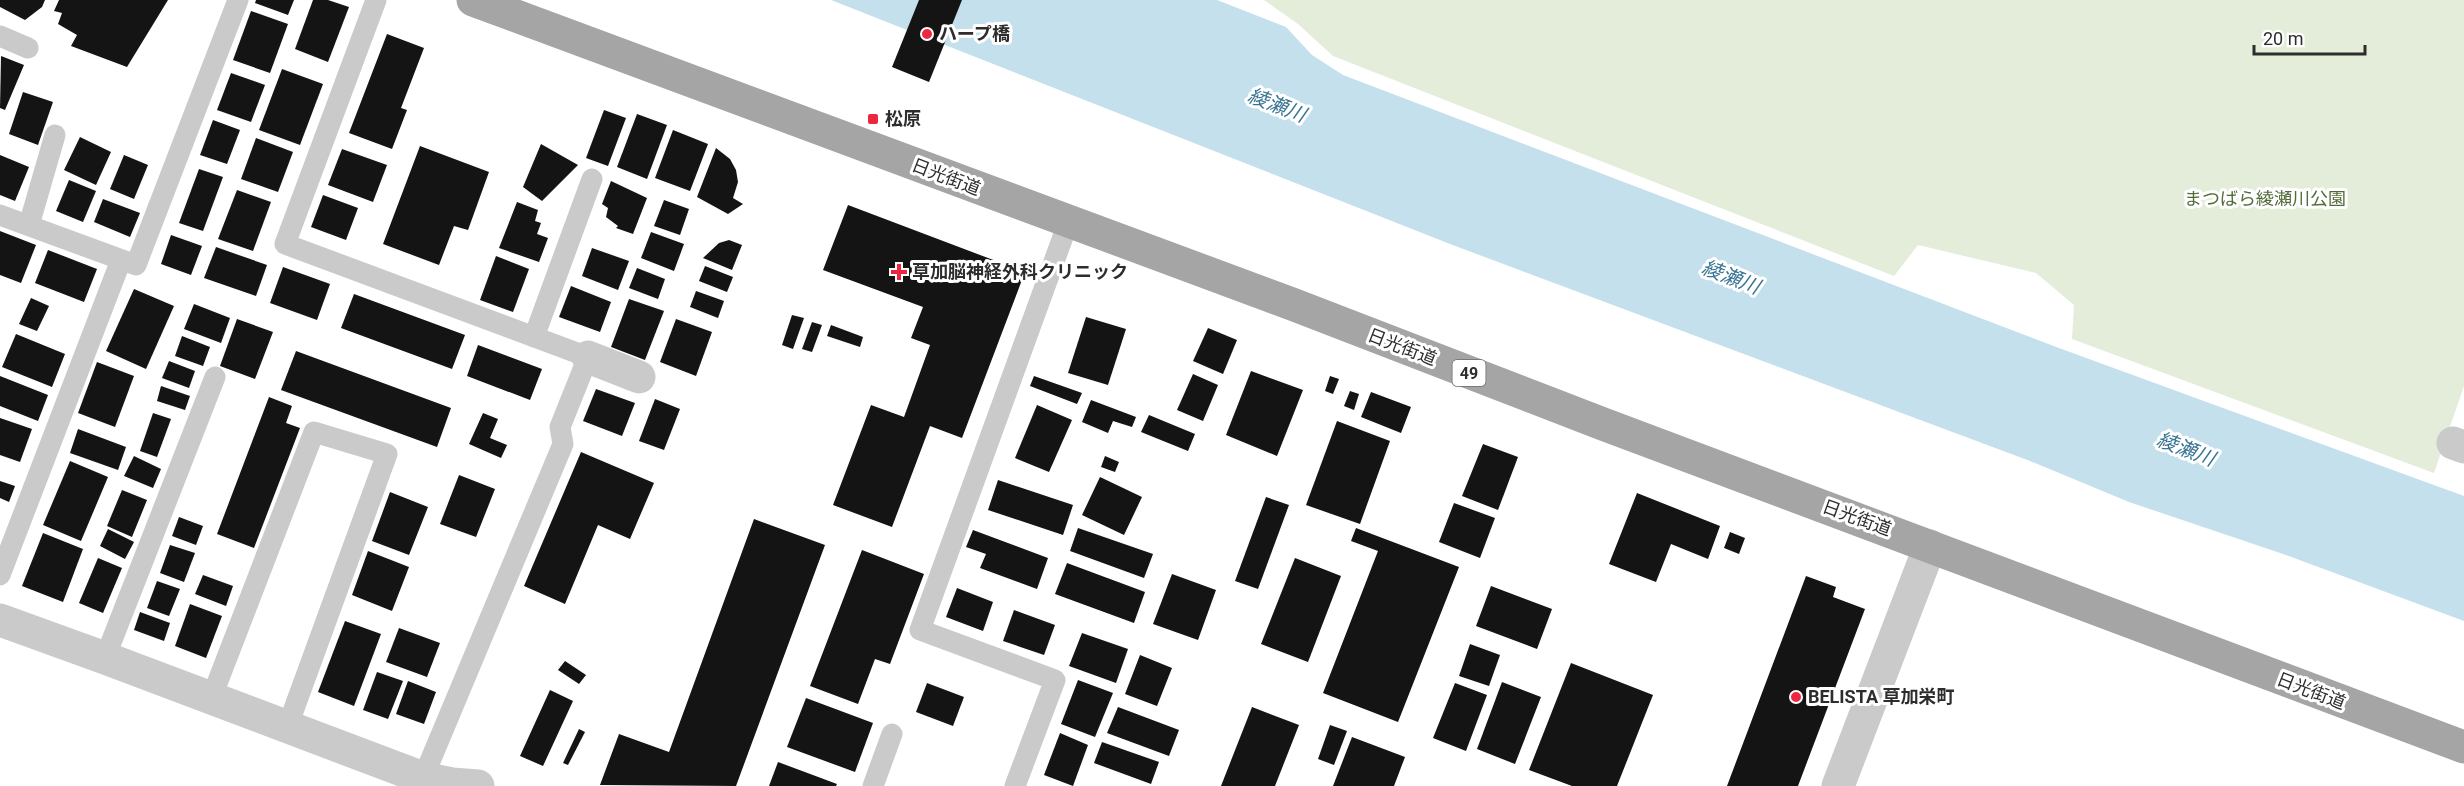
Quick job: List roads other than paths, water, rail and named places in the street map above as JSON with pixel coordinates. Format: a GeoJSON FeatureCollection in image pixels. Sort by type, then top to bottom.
{"type":"FeatureCollection","features":[{"type":"Feature","properties":{"kind":"main road","name":"日光街道"},"geometry":{"type":"LineString","coordinates":[[473,0],[1068,223],[1292,304],[1603,424],[2464,747]]}},
{"type":"Feature","properties":{"kind":"street"},"geometry":{"type":"LineString","coordinates":[[588,357],[639,377]]}},
{"type":"Feature","properties":{"kind":"street"},"geometry":{"type":"LineString","coordinates":[[1838,786],[1930,546]]}},
{"type":"Feature","properties":{"kind":"street"},"geometry":{"type":"LineString","coordinates":[[0,621],[105,658],[423,778],[478,786]]}},
{"type":"Feature","properties":{"kind":"lane"},"geometry":{"type":"LineString","coordinates":[[0,215],[136,265],[238,0]]}},
{"type":"Feature","properties":{"kind":"lane"},"geometry":{"type":"LineString","coordinates":[[376,0],[285,244],[588,357],[560,427],[563,444],[423,778]]}},
{"type":"Feature","properties":{"kind":"lane"},"geometry":{"type":"LineString","coordinates":[[0,36],[28,48]]}},
{"type":"Feature","properties":{"kind":"lane"},"geometry":{"type":"LineString","coordinates":[[29,225],[56,135]]}},
{"type":"Feature","properties":{"kind":"lane"},"geometry":{"type":"LineString","coordinates":[[534,337],[591,179]]}},
{"type":"Feature","properties":{"kind":"lane"},"geometry":{"type":"LineString","coordinates":[[1015,786],[1055,680],[920,630],[1068,223]]}},
{"type":"Feature","properties":{"kind":"lane"},"geometry":{"type":"LineString","coordinates":[[0,575],[121,260]]}},
{"type":"Feature","properties":{"kind":"lane"},"geometry":{"type":"LineString","coordinates":[[105,658],[215,377]]}},
{"type":"Feature","properties":{"kind":"lane"},"geometry":{"type":"LineString","coordinates":[[211,699],[314,432],[387,454],[287,728]]}},
{"type":"Feature","properties":{"kind":"lane"},"geometry":{"type":"LineString","coordinates":[[873,786],[892,734]]}},
{"type":"Feature","properties":{"kind":"water","name":"綾瀬川"},"geometry":{"type":"Polygon","coordinates":[[[831,0],[1217,0],[1286,27],[1312,55],[1343,75],[2059,348],[2464,496],[2464,621],[2283,554],[2129,502],[2030,461],[1450,244],[831,0]]]}},
{"type":"Feature","properties":{"kind":"place","name":"ハープ橋"},"geometry":{"type":"Point","coordinates":[927,34]}},
{"type":"Feature","properties":{"kind":"place","name":"松原"},"geometry":{"type":"Point","coordinates":[873,119]}},
{"type":"Feature","properties":{"kind":"place","name":"草加脳神経外科クリニック"},"geometry":{"type":"Point","coordinates":[899,272]}},
{"type":"Feature","properties":{"kind":"place","name":"BELISTA 草加栄町"},"geometry":{"type":"Point","coordinates":[1796,697]}},
{"type":"Feature","properties":{"kind":"park label","name":"まつばら綾瀬川公園"},"geometry":{"type":"Point","coordinates":[2265,199]}}]}
